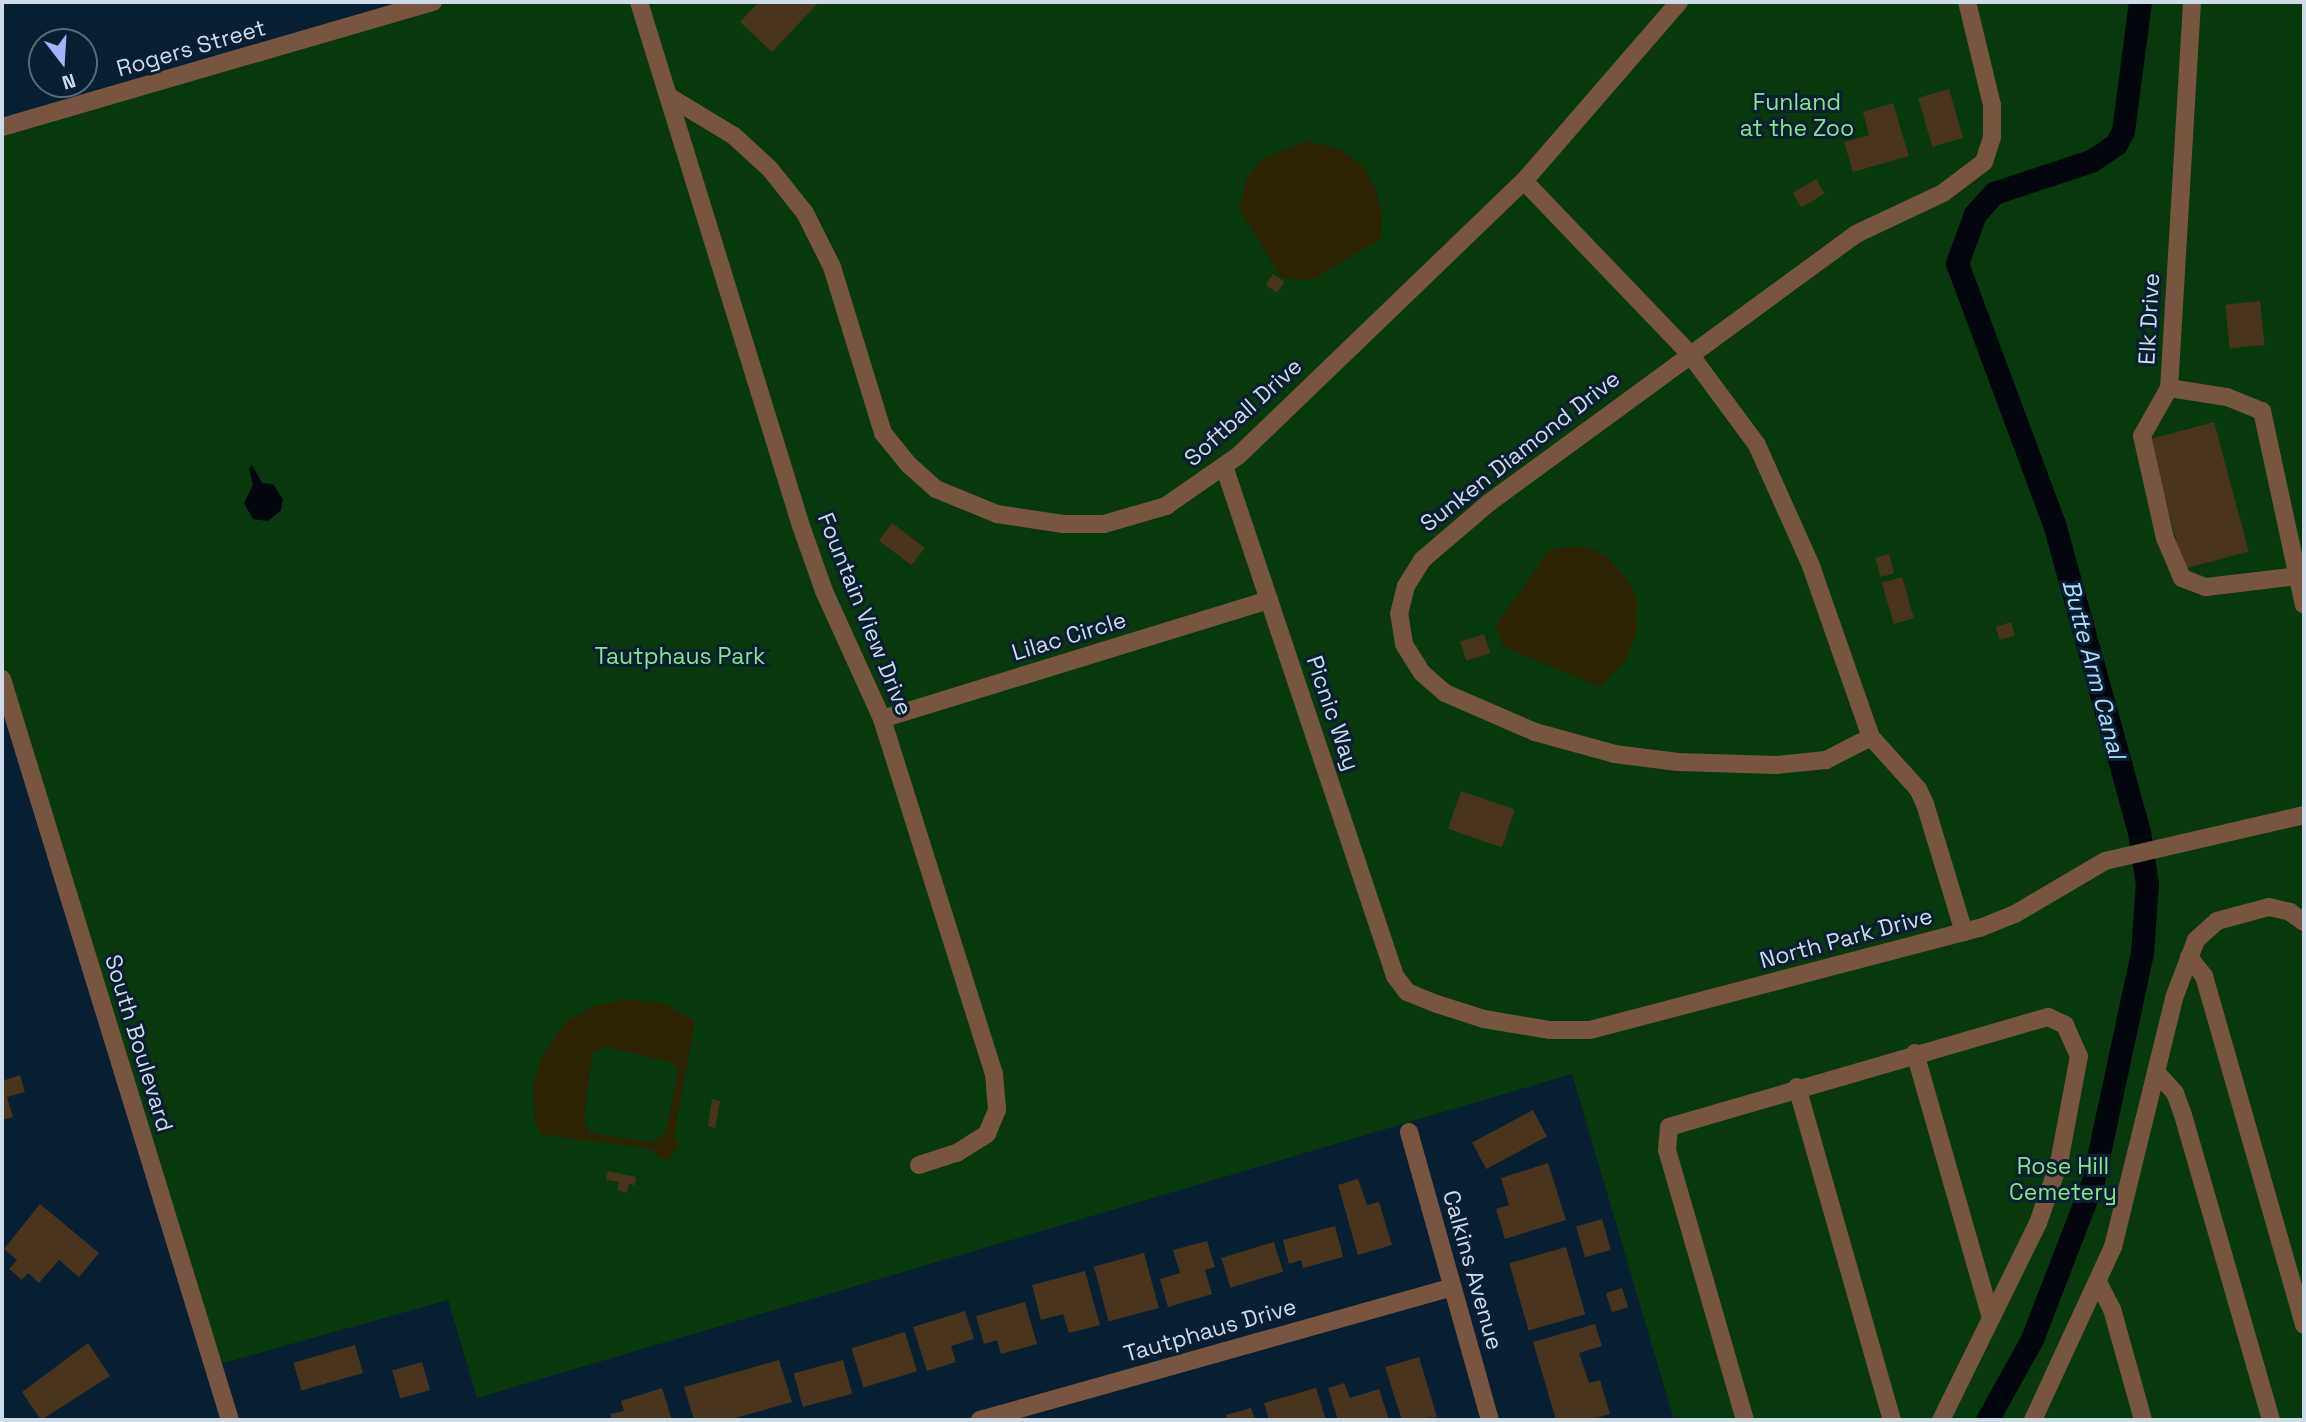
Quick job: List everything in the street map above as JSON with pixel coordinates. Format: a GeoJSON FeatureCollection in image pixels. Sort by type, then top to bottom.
{"type":"FeatureCollection","features":[{"type":"Feature","properties":{"kind":"street","name":"Rogers Street"},"geometry":{"type":"LineString","coordinates":[[2,127],[433,2]]}},
{"type":"Feature","properties":{"kind":"street","name":"Fountain View Drive"},"geometry":{"type":"LineString","coordinates":[[639,2],[801,526],[824,591],[882,719],[987,1049],[997,1110],[987,1134],[956,1153],[919,1165]]}},
{"type":"Feature","properties":{"kind":"street","name":"Softball Drive"},"geometry":{"type":"LineString","coordinates":[[668,96],[734,136],[769,169],[805,213],[832,267],[883,433],[894,449],[936,488],[997,514],[1063,524],[1104,524],[1166,506],[1224,466],[1524,181],[1679,2]]}},
{"type":"Feature","properties":{"kind":"street","name":"Sunken Diamond Drive"},"geometry":{"type":"LineString","coordinates":[[1871,737],[1826,761],[1776,765],[1678,762],[1615,754],[1480,712],[1445,693],[1422,673],[1404,644],[1399,614],[1406,586],[1422,560],[1490,502],[1689,353],[1856,234],[1943,193],[1984,162],[1992,137],[1992,104],[1967,2]]}},
{"type":"Feature","properties":{"kind":"street","name":"Elk Drive"},"geometry":{"type":"LineString","coordinates":[[2192,2],[2169,388],[2227,397],[2262,411],[2304,604]]}},
{"type":"Feature","properties":{"kind":"street"},"geometry":{"type":"LineString","coordinates":[[1524,181],[1689,353],[1757,445],[1811,566],[1871,737],[1918,789],[1964,932]]}},
{"type":"Feature","properties":{"kind":"street"},"geometry":{"type":"LineString","coordinates":[[2169,388],[2142,436],[2165,538],[2182,578],[2206,587],[2298,576]]}},
{"type":"Feature","properties":{"kind":"street","name":"Picnic Way"},"geometry":{"type":"LineString","coordinates":[[1224,466],[1395,976]]}},
{"type":"Feature","properties":{"kind":"street","name":"Lilac Circle"},"geometry":{"type":"LineString","coordinates":[[882,719],[1269,600]]}},
{"type":"Feature","properties":{"kind":"street","name":"South Boulevard"},"geometry":{"type":"LineString","coordinates":[[2,679],[230,1420]]}},
{"type":"Feature","properties":{"kind":"street","name":"North Park Drive"},"geometry":{"type":"LineString","coordinates":[[1395,976],[1407,992],[1484,1019],[1550,1030],[1590,1030],[1997,923],[2082,872],[2133,853],[2304,815]]}},
{"type":"Feature","properties":{"kind":"street"},"geometry":{"type":"LineString","coordinates":[[2033,1420],[2113,1247],[2174,998],[2196,940],[2217,921],[2238,913],[2269,907],[2290,912],[2304,922]]}},
{"type":"Feature","properties":{"kind":"street"},"geometry":{"type":"LineString","coordinates":[[2189,957],[2204,976],[2304,1325]]}},
{"type":"Feature","properties":{"kind":"street"},"geometry":{"type":"LineString","coordinates":[[1745,1420],[1665,1138],[1669,1127],[1679,1121],[2048,1017],[2065,1026],[2077,1048],[2074,1098],[2059,1163],[2038,1223],[1941,1420]]}},
{"type":"Feature","properties":{"kind":"street"},"geometry":{"type":"LineString","coordinates":[[1915,1053],[1992,1318]]}},
{"type":"Feature","properties":{"kind":"street"},"geometry":{"type":"LineString","coordinates":[[2157,1073],[2175,1093],[2183,1115],[2271,1420]]}},
{"type":"Feature","properties":{"kind":"street"},"geometry":{"type":"LineString","coordinates":[[1797,1087],[1892,1420]]}},
{"type":"Feature","properties":{"kind":"street","name":"Calkins Avenue"},"geometry":{"type":"LineString","coordinates":[[1409,1132],[1490,1420]]}},
{"type":"Feature","properties":{"kind":"street"},"geometry":{"type":"LineString","coordinates":[[2098,1282],[2112,1309],[2143,1420]]}},
{"type":"Feature","properties":{"kind":"street","name":"Tautphaus Drive"},"geometry":{"type":"LineString","coordinates":[[980,1420],[1452,1287]]}},
{"type":"Feature","properties":{"kind":"green space","name":"Tautphaus Park"},"geometry":{"type":"Polygon","coordinates":[[[435,2],[2304,2],[2304,1420],[1674,1420],[1572,1074],[477,1398],[448,1300],[213,1366],[2,679],[2,127],[435,2]]]}},
{"type":"Feature","properties":{"kind":"sand"},"geometry":{"type":"Polygon","coordinates":[[[1305,141],[1338,148],[1363,166],[1376,190],[1382,217],[1381,239],[1311,280],[1282,278],[1239,209],[1247,178],[1262,159],[1305,141]]]}},
{"type":"Feature","properties":{"kind":"sand"},"geometry":{"type":"Polygon","coordinates":[[[1572,546],[1592,548],[1611,561],[1631,584],[1637,603],[1636,634],[1625,661],[1600,687],[1504,647],[1496,625],[1550,549],[1572,546]]]}},
{"type":"Feature","properties":{"kind":"sand"},"geometry":{"type":"Polygon","coordinates":[[[624,999],[663,1003],[695,1021],[674,1137],[680,1145],[668,1160],[661,1159],[652,1149],[540,1134],[534,1117],[533,1082],[544,1053],[566,1022],[593,1007],[624,999]],[[604,1047],[592,1055],[584,1121],[590,1133],[653,1142],[666,1132],[678,1069],[669,1061],[604,1047]]]}},
{"type":"Feature","properties":{"kind":"shaded area"},"geometry":{"type":"Polygon","coordinates":[[[252,465],[262,483],[273,484],[283,499],[281,510],[268,521],[253,519],[244,503],[253,485],[249,469],[252,465]]]}},
{"type":"Feature","properties":{"kind":"building"},"geometry":{"type":"Polygon","coordinates":[[[759,2],[819,2],[772,52],[740,22],[759,2]]]}},
{"type":"Feature","properties":{"kind":"building"},"geometry":{"type":"Polygon","coordinates":[[[1949,89],[1963,138],[1932,147],[1918,98],[1949,89]]]}},
{"type":"Feature","properties":{"kind":"building"},"geometry":{"type":"Polygon","coordinates":[[[1893,103],[1909,156],[1853,172],[1844,142],[1869,135],[1863,112],[1893,103]]]}},
{"type":"Feature","properties":{"kind":"building"},"geometry":{"type":"Polygon","coordinates":[[[1816,179],[1825,194],[1802,207],[1793,193],[1816,179]]]}},
{"type":"Feature","properties":{"kind":"building"},"geometry":{"type":"Polygon","coordinates":[[[1273,274],[1285,282],[1277,293],[1266,285],[1273,274]]]}},
{"type":"Feature","properties":{"kind":"building"},"geometry":{"type":"Polygon","coordinates":[[[2260,301],[2265,345],[2230,348],[2225,305],[2260,301]]]}},
{"type":"Feature","properties":{"kind":"building"},"geometry":{"type":"Polygon","coordinates":[[[2214,422],[2249,551],[2184,569],[2149,439],[2214,422]]]}},
{"type":"Feature","properties":{"kind":"building"},"geometry":{"type":"Polygon","coordinates":[[[892,523],[925,548],[912,565],[879,541],[892,523]]]}},
{"type":"Feature","properties":{"kind":"building"},"geometry":{"type":"Polygon","coordinates":[[[1889,554],[1894,573],[1881,577],[1875,558],[1889,554]]]}},
{"type":"Feature","properties":{"kind":"building"},"geometry":{"type":"Polygon","coordinates":[[[1902,577],[1914,618],[1894,624],[1882,583],[1902,577]]]}},
{"type":"Feature","properties":{"kind":"building"},"geometry":{"type":"Polygon","coordinates":[[[2011,622],[2015,635],[2000,640],[1996,627],[2011,622]]]}},
{"type":"Feature","properties":{"kind":"building"},"geometry":{"type":"Polygon","coordinates":[[[1484,634],[1490,653],[1466,661],[1460,642],[1484,634]]]}},
{"type":"Feature","properties":{"kind":"building"},"geometry":{"type":"Polygon","coordinates":[[[1461,791],[1515,810],[1502,847],[1448,829],[1461,791]]]}},
{"type":"Feature","properties":{"kind":"building"},"geometry":{"type":"Polygon","coordinates":[[[20,1075],[25,1092],[7,1097],[13,1117],[2,1120],[2,1081],[20,1075]]]}},
{"type":"Feature","properties":{"kind":"building"},"geometry":{"type":"Polygon","coordinates":[[[712,1099],[720,1101],[715,1128],[708,1126],[712,1099]]]}},
{"type":"Feature","properties":{"kind":"building"},"geometry":{"type":"Polygon","coordinates":[[[1533,1110],[1547,1136],[1486,1169],[1472,1142],[1533,1110]]]}},
{"type":"Feature","properties":{"kind":"building"},"geometry":{"type":"Polygon","coordinates":[[[1548,1163],[1566,1220],[1505,1239],[1496,1209],[1509,1205],[1501,1178],[1548,1163]]]}},
{"type":"Feature","properties":{"kind":"building"},"geometry":{"type":"Polygon","coordinates":[[[608,1171],[636,1177],[635,1185],[629,1184],[627,1193],[617,1190],[619,1182],[606,1180],[608,1171]]]}},
{"type":"Feature","properties":{"kind":"building"},"geometry":{"type":"Polygon","coordinates":[[[1358,1179],[1367,1205],[1379,1202],[1392,1245],[1358,1255],[1338,1185],[1358,1179]]]}},
{"type":"Feature","properties":{"kind":"building"},"geometry":{"type":"Polygon","coordinates":[[[40,1204],[99,1253],[79,1277],[59,1260],[39,1283],[28,1273],[22,1280],[9,1269],[17,1260],[4,1249],[40,1204]]]}},
{"type":"Feature","properties":{"kind":"building"},"geometry":{"type":"Polygon","coordinates":[[[1602,1219],[1611,1250],[1585,1257],[1576,1226],[1602,1219]]]}},
{"type":"Feature","properties":{"kind":"building"},"geometry":{"type":"Polygon","coordinates":[[[1335,1226],[1343,1257],[1303,1268],[1301,1260],[1289,1264],[1283,1240],[1335,1226]]]}},
{"type":"Feature","properties":{"kind":"building"},"geometry":{"type":"Polygon","coordinates":[[[1207,1241],[1215,1267],[1205,1270],[1212,1294],[1168,1307],[1160,1279],[1180,1273],[1173,1250],[1207,1241]]]}},
{"type":"Feature","properties":{"kind":"building"},"geometry":{"type":"Polygon","coordinates":[[[1274,1242],[1283,1272],[1230,1288],[1221,1258],[1274,1242]]]}},
{"type":"Feature","properties":{"kind":"building"},"geometry":{"type":"Polygon","coordinates":[[[1566,1247],[1585,1314],[1529,1331],[1509,1263],[1566,1247]]]}},
{"type":"Feature","properties":{"kind":"building"},"geometry":{"type":"Polygon","coordinates":[[[1144,1253],[1159,1308],[1109,1322],[1094,1266],[1144,1253]]]}},
{"type":"Feature","properties":{"kind":"building"},"geometry":{"type":"Polygon","coordinates":[[[1085,1271],[1100,1325],[1069,1333],[1063,1314],[1041,1320],[1032,1285],[1085,1271]]]}},
{"type":"Feature","properties":{"kind":"building"},"geometry":{"type":"Polygon","coordinates":[[[1622,1288],[1628,1307],[1612,1312],[1606,1293],[1622,1288]]]}},
{"type":"Feature","properties":{"kind":"building"},"geometry":{"type":"Polygon","coordinates":[[[1025,1302],[1037,1344],[1001,1354],[997,1340],[984,1344],[976,1316],[1025,1302]]]}},
{"type":"Feature","properties":{"kind":"building"},"geometry":{"type":"Polygon","coordinates":[[[965,1311],[974,1339],[951,1346],[956,1362],[927,1371],[913,1327],[965,1311]]]}},
{"type":"Feature","properties":{"kind":"building"},"geometry":{"type":"Polygon","coordinates":[[[1595,1324],[1602,1346],[1579,1353],[1589,1383],[1600,1380],[1610,1414],[1589,1420],[1556,1420],[1533,1342],[1595,1324]]]}},
{"type":"Feature","properties":{"kind":"building"},"geometry":{"type":"Polygon","coordinates":[[[905,1332],[917,1371],[863,1388],[851,1348],[905,1332]]]}},
{"type":"Feature","properties":{"kind":"building"},"geometry":{"type":"Polygon","coordinates":[[[88,1343],[110,1376],[41,1420],[22,1392],[88,1343]]]}},
{"type":"Feature","properties":{"kind":"building"},"geometry":{"type":"Polygon","coordinates":[[[355,1345],[363,1373],[301,1391],[293,1363],[355,1345]]]}},
{"type":"Feature","properties":{"kind":"building"},"geometry":{"type":"Polygon","coordinates":[[[1419,1357],[1437,1417],[1402,1420],[1385,1367],[1419,1357]]]}},
{"type":"Feature","properties":{"kind":"building"},"geometry":{"type":"Polygon","coordinates":[[[779,1360],[792,1402],[728,1420],[694,1420],[684,1387],[779,1360]]]}},
{"type":"Feature","properties":{"kind":"building"},"geometry":{"type":"Polygon","coordinates":[[[843,1360],[852,1394],[803,1407],[794,1373],[843,1360]]]}},
{"type":"Feature","properties":{"kind":"building"},"geometry":{"type":"Polygon","coordinates":[[[422,1362],[430,1390],[400,1398],[392,1371],[422,1362]]]}},
{"type":"Feature","properties":{"kind":"building"},"geometry":{"type":"Polygon","coordinates":[[[1344,1383],[1350,1398],[1379,1389],[1389,1420],[1338,1420],[1328,1388],[1344,1383]]]}},
{"type":"Feature","properties":{"kind":"building"},"geometry":{"type":"Polygon","coordinates":[[[662,1388],[672,1420],[612,1420],[610,1414],[624,1411],[621,1401],[662,1388]]]}},
{"type":"Feature","properties":{"kind":"building"},"geometry":{"type":"Polygon","coordinates":[[[1316,1388],[1326,1420],[1269,1420],[1264,1403],[1316,1388]]]}},
{"type":"Feature","properties":{"kind":"building"},"geometry":{"type":"Polygon","coordinates":[[[1251,1408],[1255,1420],[1227,1420],[1226,1415],[1251,1408]]]}},
{"type":"Feature","properties":{"kind":"waterway","name":"Butte Arm Canal"},"geometry":{"type":"LineString","coordinates":[[1987,1420],[2032,1339],[2093,1181],[2142,953],[2147,884],[2139,832],[2054,524],[1957,263],[1975,214],[1994,193],[2091,161],[2116,144],[2123,131],[2140,2]]}},
{"type":"Feature","properties":{"kind":"park label","name":"Funland at the Zoo"},"geometry":{"type":"Point","coordinates":[1797,115]}},
{"type":"Feature","properties":{"kind":"park label","name":"Rose Hill Cemetery"},"geometry":{"type":"Point","coordinates":[2063,1179]}}]}
